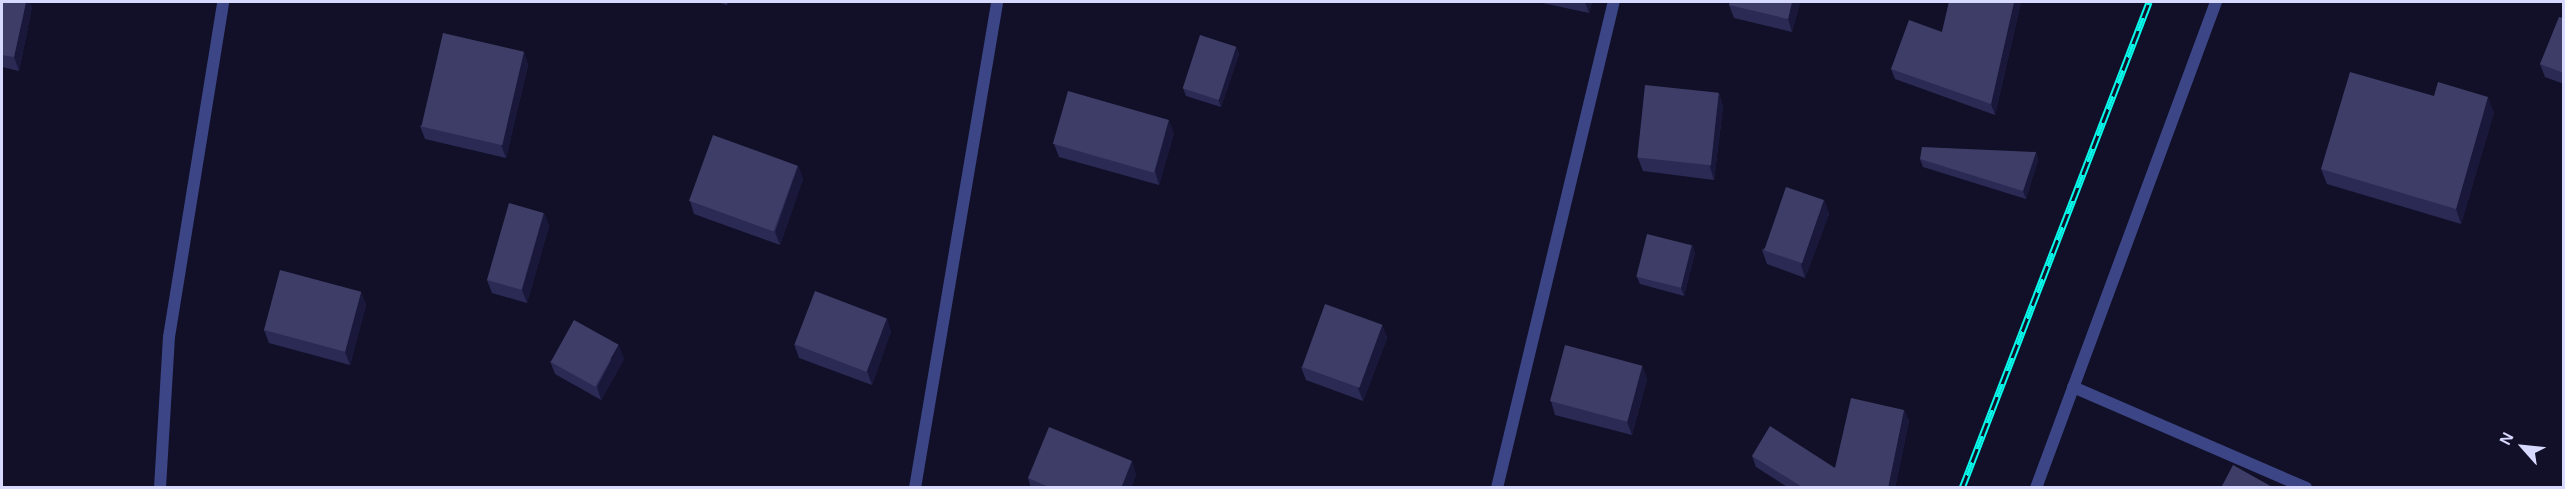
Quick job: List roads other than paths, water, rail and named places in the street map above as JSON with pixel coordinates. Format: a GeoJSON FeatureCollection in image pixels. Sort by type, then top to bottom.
{"type":"FeatureCollection","features":[{"type":"Feature","properties":{"kind":"street"},"geometry":{"type":"LineString","coordinates":[[160,488],[169,337],[223,2]]}},
{"type":"Feature","properties":{"kind":"street"},"geometry":{"type":"LineString","coordinates":[[915,488],[997,2]]}},
{"type":"Feature","properties":{"kind":"street"},"geometry":{"type":"LineString","coordinates":[[1497,488],[1614,2]]}},
{"type":"Feature","properties":{"kind":"street"},"geometry":{"type":"LineString","coordinates":[[2036,488],[2216,2]]}},
{"type":"Feature","properties":{"kind":"street"},"geometry":{"type":"LineString","coordinates":[[2073,387],[2306,488]]}},
{"type":"Feature","properties":{"kind":"railway"},"geometry":{"type":"LineString","coordinates":[[1962,488],[2149,2]]}}]}
